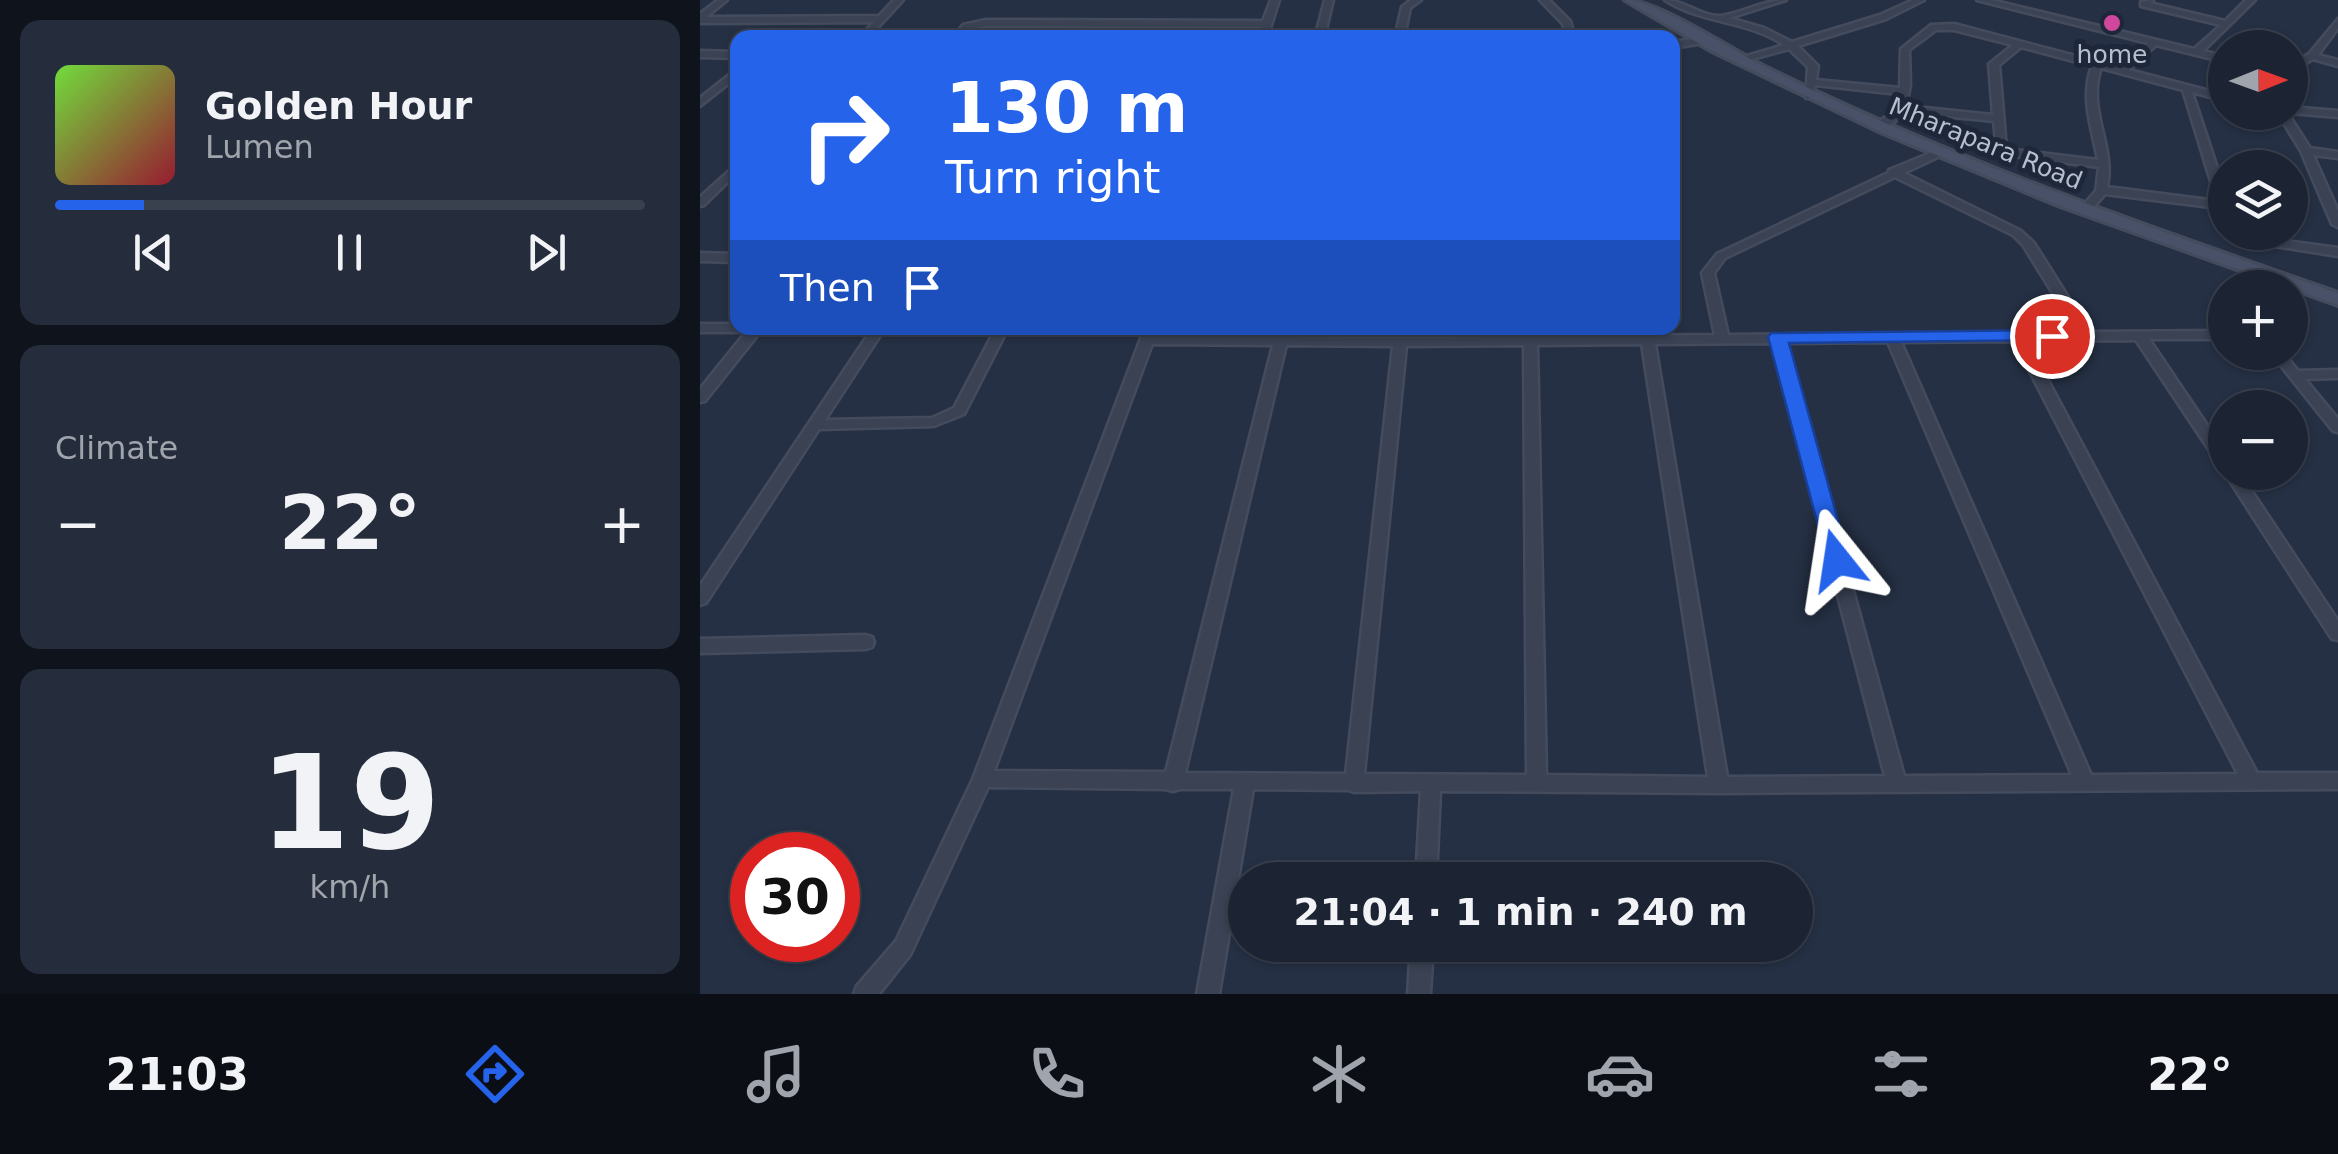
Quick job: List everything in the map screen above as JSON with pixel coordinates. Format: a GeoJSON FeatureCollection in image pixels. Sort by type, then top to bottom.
{"type":"FeatureCollection","features":[{"type":"Feature","properties":{"kind":"main road","name":"Mharapara Road"},"geometry":{"type":"LineString","coordinates":[[1631,0],[1740,61],[1811,89],[1878,127],[1938,153],[2338,299]]}},
{"type":"Feature","properties":{"kind":"street"},"geometry":{"type":"LineString","coordinates":[[700,19],[722,0]]}},
{"type":"Feature","properties":{"kind":"street"},"geometry":{"type":"LineString","coordinates":[[871,30],[899,0]]}},
{"type":"Feature","properties":{"kind":"street"},"geometry":{"type":"LineString","coordinates":[[1264,30],[1276,0]]}},
{"type":"Feature","properties":{"kind":"street"},"geometry":{"type":"LineString","coordinates":[[1321,30],[1328,0]]}},
{"type":"Feature","properties":{"kind":"street"},"geometry":{"type":"LineString","coordinates":[[1401,30],[1406,7],[1417,0]]}},
{"type":"Feature","properties":{"kind":"street"},"geometry":{"type":"LineString","coordinates":[[1544,0],[1567,23],[1569,30]]}},
{"type":"Feature","properties":{"kind":"street"},"geometry":{"type":"LineString","coordinates":[[1668,0],[1691,13],[1746,22],[1795,44],[1813,66],[1811,89],[1902,91]]}},
{"type":"Feature","properties":{"kind":"street"},"geometry":{"type":"LineString","coordinates":[[1720,18],[1782,0]]}},
{"type":"Feature","properties":{"kind":"street"},"geometry":{"type":"LineString","coordinates":[[1740,61],[1884,17],[1920,0]]}},
{"type":"Feature","properties":{"kind":"street"},"geometry":{"type":"LineString","coordinates":[[1981,0],[2208,55]]}},
{"type":"Feature","properties":{"kind":"street"},"geometry":{"type":"LineString","coordinates":[[2029,11],[2044,0]]}},
{"type":"Feature","properties":{"kind":"street"},"geometry":{"type":"LineString","coordinates":[[2125,0],[2227,24]]}},
{"type":"Feature","properties":{"kind":"street"},"geometry":{"type":"LineString","coordinates":[[2195,52],[2251,0]]}},
{"type":"Feature","properties":{"kind":"street"},"geometry":{"type":"LineString","coordinates":[[700,19],[881,19]]}},
{"type":"Feature","properties":{"kind":"street"},"geometry":{"type":"LineString","coordinates":[[966,30],[974,23],[1266,24]]}},
{"type":"Feature","properties":{"kind":"street"},"geometry":{"type":"LineString","coordinates":[[1138,30],[1154,25]]}},
{"type":"Feature","properties":{"kind":"street"},"geometry":{"type":"LineString","coordinates":[[1878,127],[1893,122],[1903,109],[1906,49],[1934,27],[1954,27],[2208,95]]}},
{"type":"Feature","properties":{"kind":"street"},"geometry":{"type":"LineString","coordinates":[[2308,59],[2336,27]]}},
{"type":"Feature","properties":{"kind":"street"},"geometry":{"type":"LineString","coordinates":[[1680,43],[1701,41]]}},
{"type":"Feature","properties":{"kind":"street"},"geometry":{"type":"LineString","coordinates":[[2122,72],[2153,43]]}},
{"type":"Feature","properties":{"kind":"street"},"geometry":{"type":"LineString","coordinates":[[2019,44],[1994,64],[2001,152],[2102,164]]}},
{"type":"Feature","properties":{"kind":"street"},"geometry":{"type":"LineString","coordinates":[[700,54],[730,55]]}},
{"type":"Feature","properties":{"kind":"street"},"geometry":{"type":"LineString","coordinates":[[2312,56],[2338,63]]}},
{"type":"Feature","properties":{"kind":"street"},"geometry":{"type":"LineString","coordinates":[[2086,210],[2102,190],[2102,164],[2088,82],[2097,66]]}},
{"type":"Feature","properties":{"kind":"street"},"geometry":{"type":"LineString","coordinates":[[700,103],[730,78]]}},
{"type":"Feature","properties":{"kind":"street"},"geometry":{"type":"LineString","coordinates":[[2187,91],[2208,157]]}},
{"type":"Feature","properties":{"kind":"street"},"geometry":{"type":"LineString","coordinates":[[1903,109],[1996,118]]}},
{"type":"Feature","properties":{"kind":"street"},"geometry":{"type":"LineString","coordinates":[[2308,112],[2338,114]]}},
{"type":"Feature","properties":{"kind":"street"},"geometry":{"type":"LineString","coordinates":[[2308,151],[2338,154]]}},
{"type":"Feature","properties":{"kind":"street"},"geometry":{"type":"LineString","coordinates":[[1722,338],[1708,274],[1720,256],[1938,153]]}},
{"type":"Feature","properties":{"kind":"street"},"geometry":{"type":"LineString","coordinates":[[2308,156],[2338,224]]}},
{"type":"Feature","properties":{"kind":"street"},"geometry":{"type":"LineString","coordinates":[[1893,172],[2016,232],[2028,243],[2086,336]]}},
{"type":"Feature","properties":{"kind":"street"},"geometry":{"type":"LineString","coordinates":[[700,202],[730,174]]}},
{"type":"Feature","properties":{"kind":"street"},"geometry":{"type":"LineString","coordinates":[[2102,190],[2208,205]]}},
{"type":"Feature","properties":{"kind":"street"},"geometry":{"type":"LineString","coordinates":[[2308,247],[2338,252]]}},
{"type":"Feature","properties":{"kind":"street"},"geometry":{"type":"LineString","coordinates":[[2229,261],[2231,250]]}},
{"type":"Feature","properties":{"kind":"street"},"geometry":{"type":"LineString","coordinates":[[700,258],[730,258]]}},
{"type":"Feature","properties":{"kind":"street"},"geometry":{"type":"LineString","coordinates":[[700,328],[730,328]]}},
{"type":"Feature","properties":{"kind":"street"},"geometry":{"type":"LineString","coordinates":[[700,398],[750,335]]}},
{"type":"Feature","properties":{"kind":"street"},"geometry":{"type":"LineString","coordinates":[[701,597],[874,335]]}},
{"type":"Feature","properties":{"kind":"street"},"geometry":{"type":"LineString","coordinates":[[816,425],[934,422],[960,411],[998,335]]}},
{"type":"Feature","properties":{"kind":"street"},"geometry":{"type":"LineString","coordinates":[[866,994],[903,948],[982,779],[1149,335]]}},
{"type":"Feature","properties":{"kind":"street"},"geometry":{"type":"LineString","coordinates":[[1168,335],[1400,342],[2208,335]]}},
{"type":"Feature","properties":{"kind":"street"},"geometry":{"type":"LineString","coordinates":[[1892,336],[2085,783]]}},
{"type":"Feature","properties":{"kind":"street"},"geometry":{"type":"LineString","coordinates":[[2018,336],[2251,781]]}},
{"type":"Feature","properties":{"kind":"street"},"geometry":{"type":"LineString","coordinates":[[2140,336],[2208,438]]}},
{"type":"Feature","properties":{"kind":"street"},"geometry":{"type":"LineString","coordinates":[[1778,337],[1897,784]]}},
{"type":"Feature","properties":{"kind":"street"},"geometry":{"type":"LineString","coordinates":[[1648,339],[1719,785]]}},
{"type":"Feature","properties":{"kind":"street"},"geometry":{"type":"LineString","coordinates":[[1530,340],[1538,784]]}},
{"type":"Feature","properties":{"kind":"street"},"geometry":{"type":"LineString","coordinates":[[1174,783],[1280,341]]}},
{"type":"Feature","properties":{"kind":"street"},"geometry":{"type":"LineString","coordinates":[[1354,784],[1400,342]]}},
{"type":"Feature","properties":{"kind":"street"},"geometry":{"type":"LineString","coordinates":[[2291,370],[2338,428]]}},
{"type":"Feature","properties":{"kind":"street"},"geometry":{"type":"LineString","coordinates":[[2294,374],[2338,374]]}},
{"type":"Feature","properties":{"kind":"street"},"geometry":{"type":"LineString","coordinates":[[2243,490],[2338,634]]}},
{"type":"Feature","properties":{"kind":"street"},"geometry":{"type":"LineString","coordinates":[[700,646],[866,642]]}},
{"type":"Feature","properties":{"kind":"street"},"geometry":{"type":"LineString","coordinates":[[982,779],[1719,785],[2338,780]]}},
{"type":"Feature","properties":{"kind":"street"},"geometry":{"type":"LineString","coordinates":[[1208,994],[1244,783]]}},
{"type":"Feature","properties":{"kind":"street"},"geometry":{"type":"LineString","coordinates":[[1427,862],[1431,784]]}},
{"type":"Feature","properties":{"kind":"street"},"geometry":{"type":"LineString","coordinates":[[1419,994],[1421,962]]}},
{"type":"Feature","properties":{"kind":"place","name":"home"},"geometry":{"type":"Point","coordinates":[2112,23]}},
{"type":"Feature","properties":{"kind":"route"},"geometry":{"type":"LineString","coordinates":[[1837,560],[1778,337],[2052,336]]}}]}
